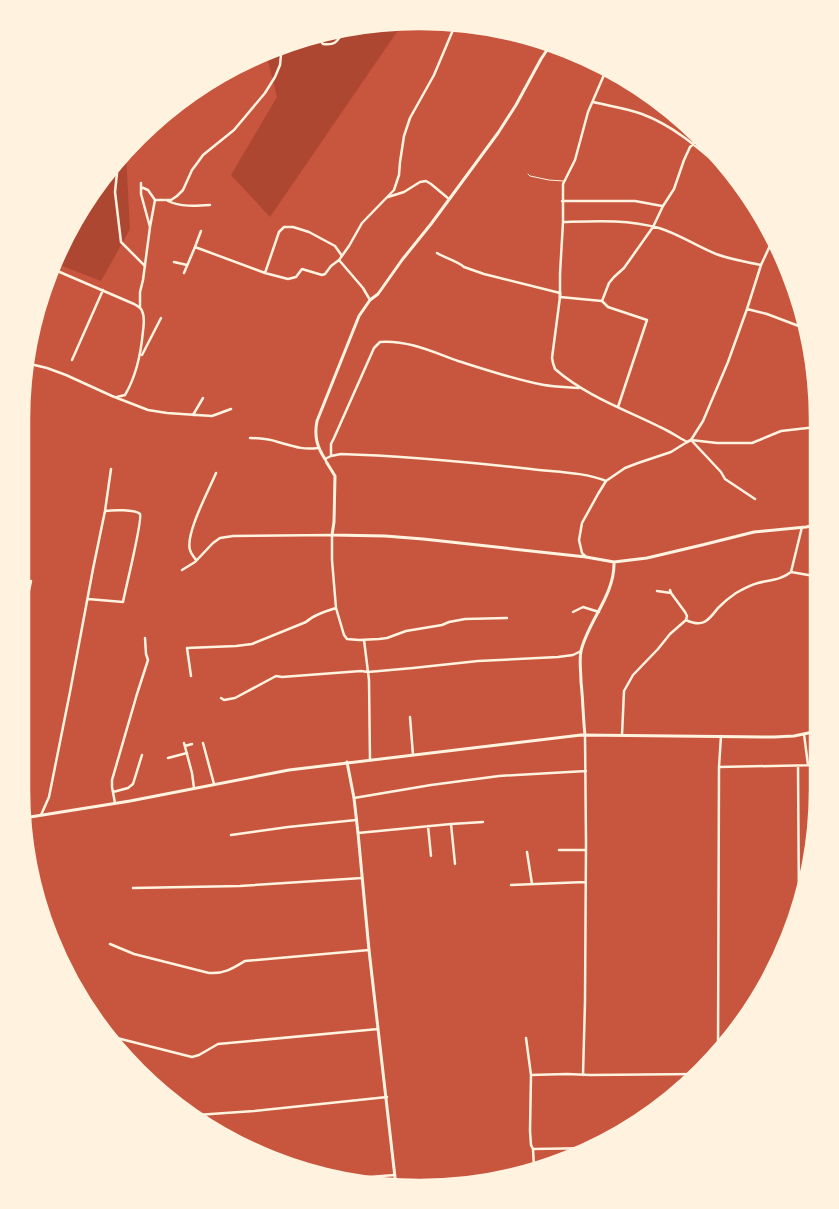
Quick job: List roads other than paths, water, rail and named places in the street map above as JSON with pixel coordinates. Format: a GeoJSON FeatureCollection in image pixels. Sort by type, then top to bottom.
{"type":"FeatureCollection","features":[{"type":"Feature","properties":{"kind":"street"},"geometry":{"type":"LineString","coordinates":[[195,247],[265,273],[288,279],[296,277],[302,269],[322,275],[325,274],[331,266],[340,260],[362,224],[394,190],[399,175],[404,136],[410,118],[434,75],[453,31]]}},
{"type":"Feature","properties":{"kind":"street"},"geometry":{"type":"LineString","coordinates":[[321,41],[323,44],[332,44],[340,37]]}},
{"type":"Feature","properties":{"kind":"street"},"geometry":{"type":"LineString","coordinates":[[507,618],[465,619],[406,631],[387,638],[347,639],[336,608],[333,573],[332,535],[335,476],[318,448],[315,432],[316,421],[359,316],[415,246],[505,123],[547,50]]}},
{"type":"Feature","properties":{"kind":"street"},"geometry":{"type":"LineString","coordinates":[[155,200],[171,200],[183,190],[192,170],[198,162],[234,130],[266,93],[276,77],[281,54]]}},
{"type":"Feature","properties":{"kind":"street"},"geometry":{"type":"LineString","coordinates":[[604,75],[592,102],[575,160],[563,184],[560,295],[552,358],[553,363],[555,369],[581,388],[661,427],[687,442]]}},
{"type":"Feature","properties":{"kind":"street"},"geometry":{"type":"LineString","coordinates":[[592,102],[640,113],[678,132],[706,155]]}},
{"type":"Feature","properties":{"kind":"street"},"geometry":{"type":"LineString","coordinates":[[602,301],[609,283],[624,268],[653,227],[674,188],[684,160],[694,144]]}},
{"type":"Feature","properties":{"kind":"street"},"geometry":{"type":"LineString","coordinates":[[116,174],[115,192],[121,242],[145,266]]}},
{"type":"Feature","properties":{"kind":"street"},"geometry":{"type":"LineString","coordinates":[[386,198],[404,192],[420,182],[426,181],[449,199]]}},
{"type":"Feature","properties":{"kind":"street"},"geometry":{"type":"LineString","coordinates":[[140,359],[144,318],[139,299],[155,200],[148,190],[141,185],[141,194],[150,227]]}},
{"type":"Feature","properties":{"kind":"street"},"geometry":{"type":"LineString","coordinates":[[167,200],[171,203],[192,206],[210,205]]}},
{"type":"Feature","properties":{"kind":"street"},"geometry":{"type":"LineString","coordinates":[[562,201],[635,201],[663,206]]}},
{"type":"Feature","properties":{"kind":"street"},"geometry":{"type":"LineString","coordinates":[[563,222],[625,222],[653,227],[717,254],[761,265]]}},
{"type":"Feature","properties":{"kind":"street"},"geometry":{"type":"LineString","coordinates":[[265,273],[279,232],[284,227],[293,227],[309,232],[336,246],[342,256]]}},
{"type":"Feature","properties":{"kind":"street"},"geometry":{"type":"LineString","coordinates":[[184,273],[200,231]]}},
{"type":"Feature","properties":{"kind":"street"},"geometry":{"type":"LineString","coordinates":[[586,557],[582,553],[579,540],[582,523],[606,481],[625,468],[671,452],[691,440],[704,420],[728,363],[748,309],[761,265],[769,246]]}},
{"type":"Feature","properties":{"kind":"street"},"geometry":{"type":"LineString","coordinates":[[437,253],[446,259],[462,265],[464,268],[560,295],[602,301],[608,307],[647,320],[618,407]]}},
{"type":"Feature","properties":{"kind":"street"},"geometry":{"type":"LineString","coordinates":[[340,260],[363,288],[370,300]]}},
{"type":"Feature","properties":{"kind":"street"},"geometry":{"type":"LineString","coordinates":[[174,262],[187,265]]}},
{"type":"Feature","properties":{"kind":"street"},"geometry":{"type":"LineString","coordinates":[[58,271],[140,307]]}},
{"type":"Feature","properties":{"kind":"street"},"geometry":{"type":"LineString","coordinates":[[72,360],[103,290]]}},
{"type":"Feature","properties":{"kind":"street"},"geometry":{"type":"LineString","coordinates":[[748,309],[799,326]]}},
{"type":"Feature","properties":{"kind":"street"},"geometry":{"type":"LineString","coordinates":[[116,398],[125,395],[131,386],[140,359],[160,318]]}},
{"type":"Feature","properties":{"kind":"street"},"geometry":{"type":"LineString","coordinates":[[326,461],[330,456],[334,438],[374,348],[380,342],[407,344],[424,348],[458,361],[545,385],[581,388]]}},
{"type":"Feature","properties":{"kind":"street"},"geometry":{"type":"LineString","coordinates":[[33,365],[66,375],[116,398],[148,410],[212,416],[230,409]]}},
{"type":"Feature","properties":{"kind":"street"},"geometry":{"type":"LineString","coordinates":[[193,415],[203,398]]}},
{"type":"Feature","properties":{"kind":"street"},"geometry":{"type":"LineString","coordinates":[[691,440],[717,443],[752,443],[781,431],[810,428]]}},
{"type":"Feature","properties":{"kind":"street"},"geometry":{"type":"LineString","coordinates":[[250,438],[276,441],[298,448],[318,448]]}},
{"type":"Feature","properties":{"kind":"street"},"geometry":{"type":"LineString","coordinates":[[691,440],[726,479],[755,499]]}},
{"type":"Feature","properties":{"kind":"street"},"geometry":{"type":"LineString","coordinates":[[330,456],[341,454],[480,463],[571,474],[599,478],[606,481]]}},
{"type":"Feature","properties":{"kind":"street"},"geometry":{"type":"LineString","coordinates":[[41,815],[48,797],[88,599],[105,511],[110,469]]}},
{"type":"Feature","properties":{"kind":"street"},"geometry":{"type":"LineString","coordinates":[[196,560],[190,549],[190,540],[195,522],[216,473]]}},
{"type":"Feature","properties":{"kind":"street"},"geometry":{"type":"LineString","coordinates":[[88,599],[123,602],[138,534],[141,518],[138,513],[105,511]]}},
{"type":"Feature","properties":{"kind":"street"},"geometry":{"type":"LineString","coordinates":[[182,570],[220,538],[233,536],[386,536],[586,557],[614,562],[647,558],[754,532],[810,526]]}},
{"type":"Feature","properties":{"kind":"street"},"geometry":{"type":"LineString","coordinates":[[686,620],[693,623],[702,623],[713,616],[718,608],[736,593],[752,585],[786,576],[791,572],[802,528]]}},
{"type":"Feature","properties":{"kind":"street"},"geometry":{"type":"LineString","coordinates":[[583,1074],[586,770],[580,672],[581,652],[612,582],[614,562]]}},
{"type":"Feature","properties":{"kind":"street"},"geometry":{"type":"LineString","coordinates":[[791,572],[810,575]]}},
{"type":"Feature","properties":{"kind":"street"},"geometry":{"type":"LineString","coordinates":[[29,591],[31,581]]}},
{"type":"Feature","properties":{"kind":"street"},"geometry":{"type":"LineString","coordinates":[[622,735],[624,691],[633,676],[670,634],[686,620],[687,616],[671,591],[657,591]]}},
{"type":"Feature","properties":{"kind":"street"},"geometry":{"type":"LineString","coordinates":[[573,612],[582,607],[599,612]]}},
{"type":"Feature","properties":{"kind":"street"},"geometry":{"type":"LineString","coordinates":[[191,676],[187,648],[252,644],[336,608]]}},
{"type":"Feature","properties":{"kind":"street"},"geometry":{"type":"LineString","coordinates":[[115,803],[112,780],[148,660],[145,638]]}},
{"type":"Feature","properties":{"kind":"street"},"geometry":{"type":"LineString","coordinates":[[364,640],[369,680],[370,760]]}},
{"type":"Feature","properties":{"kind":"street"},"geometry":{"type":"LineString","coordinates":[[221,698],[224,700],[235,698],[276,676],[361,670],[368,672],[478,661],[558,657],[581,652]]}},
{"type":"Feature","properties":{"kind":"street"},"geometry":{"type":"LineString","coordinates":[[410,717],[413,755]]}},
{"type":"Feature","properties":{"kind":"street"},"geometry":{"type":"LineString","coordinates":[[30,817],[289,770],[585,735],[794,736],[810,733]]}},
{"type":"Feature","properties":{"kind":"street"},"geometry":{"type":"LineString","coordinates":[[719,767],[808,765],[804,734]]}},
{"type":"Feature","properties":{"kind":"street"},"geometry":{"type":"LineString","coordinates":[[718,1041],[719,767],[721,736]]}},
{"type":"Feature","properties":{"kind":"street"},"geometry":{"type":"LineString","coordinates":[[203,742],[214,784]]}},
{"type":"Feature","properties":{"kind":"street"},"geometry":{"type":"LineString","coordinates":[[192,744],[185,744],[194,788]]}},
{"type":"Feature","properties":{"kind":"street"},"geometry":{"type":"LineString","coordinates":[[168,758],[187,753]]}},
{"type":"Feature","properties":{"kind":"street"},"geometry":{"type":"LineString","coordinates":[[113,792],[128,788],[133,784],[142,755]]}},
{"type":"Feature","properties":{"kind":"street"},"geometry":{"type":"LineString","coordinates":[[347,762],[354,798],[395,1179]]}},
{"type":"Feature","properties":{"kind":"street"},"geometry":{"type":"LineString","coordinates":[[798,766],[800,880]]}},
{"type":"Feature","properties":{"kind":"street"},"geometry":{"type":"LineString","coordinates":[[354,798],[490,777],[586,770]]}},
{"type":"Feature","properties":{"kind":"street"},"geometry":{"type":"LineString","coordinates":[[231,835],[288,826],[356,820]]}},
{"type":"Feature","properties":{"kind":"street"},"geometry":{"type":"LineString","coordinates":[[358,833],[483,822]]}},
{"type":"Feature","properties":{"kind":"street"},"geometry":{"type":"LineString","coordinates":[[451,824],[455,864]]}},
{"type":"Feature","properties":{"kind":"street"},"geometry":{"type":"LineString","coordinates":[[428,826],[431,856]]}},
{"type":"Feature","properties":{"kind":"street"},"geometry":{"type":"LineString","coordinates":[[559,850],[586,850]]}},
{"type":"Feature","properties":{"kind":"street"},"geometry":{"type":"LineString","coordinates":[[527,852],[532,884]]}},
{"type":"Feature","properties":{"kind":"street"},"geometry":{"type":"LineString","coordinates":[[133,888],[240,886],[362,878]]}},
{"type":"Feature","properties":{"kind":"street"},"geometry":{"type":"LineString","coordinates":[[511,885],[585,882]]}},
{"type":"Feature","properties":{"kind":"street"},"geometry":{"type":"LineString","coordinates":[[110,944],[134,954],[169,964],[219,974],[245,961],[369,950]]}},
{"type":"Feature","properties":{"kind":"street"},"geometry":{"type":"LineString","coordinates":[[119,1038],[192,1057],[218,1044],[378,1029]]}},
{"type":"Feature","properties":{"kind":"street"},"geometry":{"type":"LineString","coordinates":[[526,1038],[531,1075],[530,1131],[534,1163]]}},
{"type":"Feature","properties":{"kind":"street"},"geometry":{"type":"LineString","coordinates":[[531,1075],[687,1074]]}},
{"type":"Feature","properties":{"kind":"street"},"geometry":{"type":"LineString","coordinates":[[203,1115],[386,1097]]}},
{"type":"Feature","properties":{"kind":"street"},"geometry":{"type":"LineString","coordinates":[[533,1149],[575,1148]]}},
{"type":"Feature","properties":{"kind":"street"},"geometry":{"type":"LineString","coordinates":[[368,1177],[395,1175]]}},
{"type":"Feature","properties":{"kind":"lane"},"geometry":{"type":"LineString","coordinates":[[528,174],[530,176],[564,181]]}}]}
